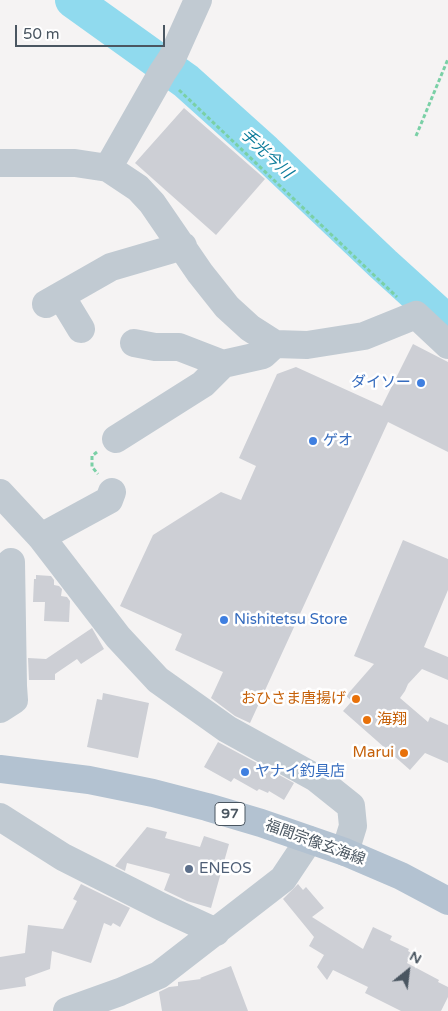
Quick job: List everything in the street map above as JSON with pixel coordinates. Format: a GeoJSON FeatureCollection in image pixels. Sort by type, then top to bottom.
{"type":"FeatureCollection","features":[{"type":"Feature","properties":{"kind":"main road","name":"福間宗像玄海線"},"geometry":{"type":"LineString","coordinates":[[0,769],[89,780],[153,793],[206,807],[345,852],[400,876],[448,901]]}},
{"type":"Feature","properties":{"kind":"street"},"geometry":{"type":"LineString","coordinates":[[108,168],[167,66],[198,0]]}},
{"type":"Feature","properties":{"kind":"street"},"geometry":{"type":"LineString","coordinates":[[0,163],[75,163],[108,168],[138,188],[152,202],[200,273],[227,307],[250,328],[275,344],[307,345],[364,336],[416,314],[448,345]]}},
{"type":"Feature","properties":{"kind":"street"},"geometry":{"type":"LineString","coordinates":[[81,329],[53,300],[111,267],[183,246]]}},
{"type":"Feature","properties":{"kind":"street"},"geometry":{"type":"LineString","coordinates":[[134,343],[155,347],[179,348],[223,364],[264,355],[275,344]]}},
{"type":"Feature","properties":{"kind":"street"},"geometry":{"type":"LineString","coordinates":[[116,439],[203,384],[223,364]]}},
{"type":"Feature","properties":{"kind":"street"},"geometry":{"type":"LineString","coordinates":[[41,537],[109,500],[112,492]]}},
{"type":"Feature","properties":{"kind":"street"},"geometry":{"type":"LineString","coordinates":[[0,493],[41,537],[118,637],[158,680],[227,730],[316,778],[350,806],[353,826],[345,852]]}},
{"type":"Feature","properties":{"kind":"street"},"geometry":{"type":"LineString","coordinates":[[4,694],[6,562],[62,562]]}},
{"type":"Feature","properties":{"kind":"street"},"geometry":{"type":"LineString","coordinates":[[0,817],[63,856],[162,907],[216,932]]}},
{"type":"Feature","properties":{"kind":"street"},"geometry":{"type":"LineString","coordinates":[[67,1011],[120,992],[159,975],[283,879],[309,840]]}},
{"type":"Feature","properties":{"kind":"path"},"geometry":{"type":"LineString","coordinates":[[416,136],[448,59]]}},
{"type":"Feature","properties":{"kind":"path"},"geometry":{"type":"LineString","coordinates":[[167,66],[416,314]]}},
{"type":"Feature","properties":{"kind":"path"},"geometry":{"type":"LineString","coordinates":[[112,492],[92,467],[92,456],[116,439]]}},
{"type":"Feature","properties":{"kind":"building"},"geometry":{"type":"Polygon","coordinates":[[[184,108],[265,179],[216,235],[135,163],[184,108]]]}},
{"type":"Feature","properties":{"kind":"building"},"geometry":{"type":"Polygon","coordinates":[[[413,344],[448,362],[448,452],[388,422],[250,723],[235,716],[211,698],[223,672],[175,650],[182,634],[120,606],[153,535],[221,492],[241,500],[256,466],[239,458],[277,374],[296,367],[382,406],[413,344]]]}},
{"type":"Feature","properties":{"kind":"building"},"geometry":{"type":"Polygon","coordinates":[[[403,540],[448,559],[448,590],[424,647],[448,657],[448,680],[422,669],[408,684],[400,698],[428,722],[430,717],[448,725],[448,763],[425,753],[410,770],[343,711],[352,701],[346,696],[374,664],[354,656],[403,540]]]}},
{"type":"Feature","properties":{"kind":"building"},"geometry":{"type":"Polygon","coordinates":[[[36,575],[51,576],[54,580],[54,585],[62,589],[61,596],[67,597],[70,601],[69,622],[44,621],[45,602],[33,602],[34,579],[36,579],[36,575]]]}},
{"type":"Feature","properties":{"kind":"building"},"geometry":{"type":"Polygon","coordinates":[[[92,628],[104,649],[81,664],[77,659],[55,674],[55,680],[29,680],[28,658],[46,659],[92,628]]]}},
{"type":"Feature","properties":{"kind":"building"},"geometry":{"type":"Polygon","coordinates":[[[103,693],[149,703],[138,758],[87,747],[97,699],[102,700],[103,693]]]}},
{"type":"Feature","properties":{"kind":"building","name":"ヤナイ釣具店"},"geometry":{"type":"Polygon","coordinates":[[[218,742],[294,783],[284,800],[269,791],[268,793],[259,789],[257,791],[234,778],[231,782],[204,767],[218,742]]]}},
{"type":"Feature","properties":{"kind":"building"},"geometry":{"type":"Polygon","coordinates":[[[147,827],[167,832],[165,838],[200,847],[204,836],[229,844],[211,908],[187,901],[164,890],[170,874],[127,863],[125,871],[115,866],[147,827]]]}},
{"type":"Feature","properties":{"kind":"building"},"geometry":{"type":"Polygon","coordinates":[[[81,884],[130,908],[120,927],[113,923],[111,926],[104,923],[91,963],[52,951],[50,969],[25,978],[26,986],[0,990],[0,957],[25,953],[28,925],[63,929],[77,901],[73,899],[81,884]]]}},
{"type":"Feature","properties":{"kind":"building"},"geometry":{"type":"Polygon","coordinates":[[[298,884],[303,890],[306,887],[324,908],[312,917],[363,949],[373,927],[392,936],[390,940],[409,949],[408,951],[411,953],[407,963],[448,987],[448,997],[441,1011],[401,1011],[365,993],[368,987],[333,970],[327,980],[317,967],[324,955],[309,946],[314,937],[283,899],[298,884]]]}},
{"type":"Feature","properties":{"kind":"building"},"geometry":{"type":"Polygon","coordinates":[[[231,966],[248,1011],[162,1011],[159,992],[169,987],[178,986],[178,982],[201,979],[231,966]]]}},
{"type":"Feature","properties":{"kind":"waterway","name":"手光今川"},"geometry":{"type":"LineString","coordinates":[[73,0],[186,81],[448,323]]}},
{"type":"Feature","properties":{"kind":"place","name":"ダイソー"},"geometry":{"type":"Point","coordinates":[421,383]}},
{"type":"Feature","properties":{"kind":"place","name":"ゲオ"},"geometry":{"type":"Point","coordinates":[313,441]}},
{"type":"Feature","properties":{"kind":"place","name":"Nishitetsu Store"},"geometry":{"type":"Point","coordinates":[224,620]}},
{"type":"Feature","properties":{"kind":"place","name":"おひさま唐揚げ"},"geometry":{"type":"Point","coordinates":[356,699]}},
{"type":"Feature","properties":{"kind":"place","name":"海翔"},"geometry":{"type":"Point","coordinates":[367,720]}},
{"type":"Feature","properties":{"kind":"place","name":"Marui"},"geometry":{"type":"Point","coordinates":[404,753]}},
{"type":"Feature","properties":{"kind":"place","name":"ヤナイ釣具店"},"geometry":{"type":"Point","coordinates":[245,772]}},
{"type":"Feature","properties":{"kind":"place","name":"ENEOS"},"geometry":{"type":"Point","coordinates":[189,869]}}]}
